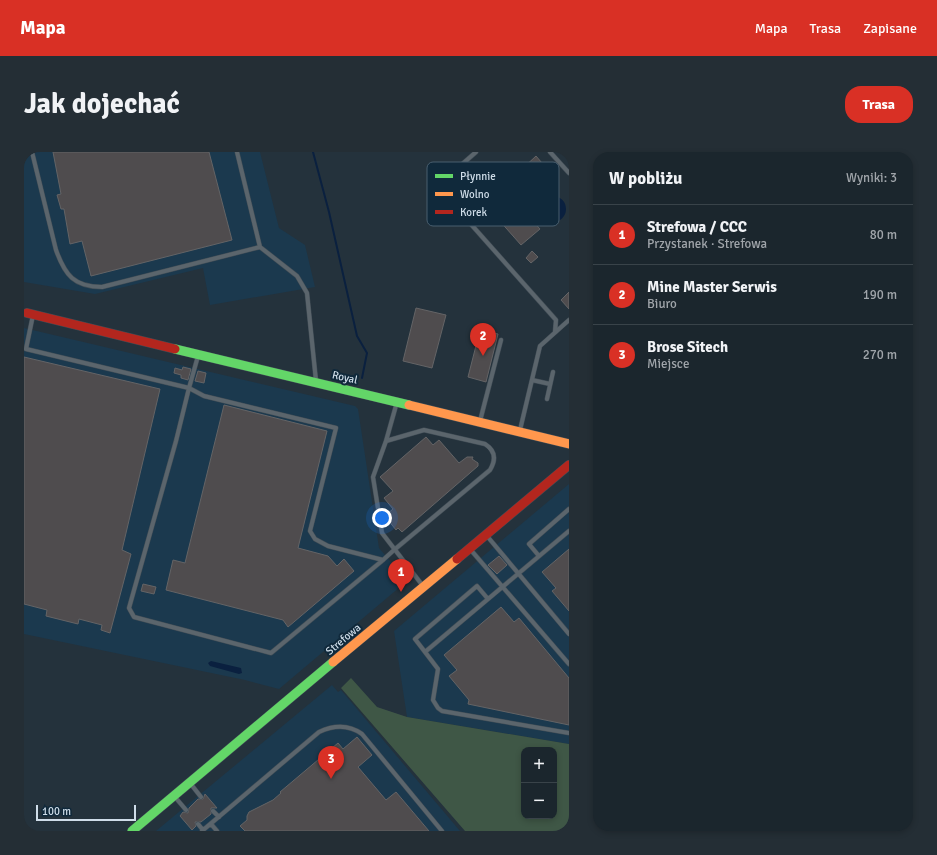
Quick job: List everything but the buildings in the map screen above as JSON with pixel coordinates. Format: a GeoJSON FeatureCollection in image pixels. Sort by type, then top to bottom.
{"type":"FeatureCollection","features":[{"type":"Feature","properties":{"kind":"street"},"geometry":{"type":"LineString","coordinates":[[30,313],[316,382]]}},
{"type":"Feature","properties":{"kind":"street","name":"Royal"},"geometry":{"type":"LineString","coordinates":[[316,382],[569,444]]}},
{"type":"Feature","properties":{"kind":"street","name":"Strefowa"},"geometry":{"type":"LineString","coordinates":[[132,831],[569,465]]}},
{"type":"Feature","properties":{"kind":"lane"},"geometry":{"type":"LineString","coordinates":[[32,152],[61,265],[69,276],[80,284],[91,287],[102,287],[260,247],[237,152]]}},
{"type":"Feature","properties":{"kind":"lane"},"geometry":{"type":"LineString","coordinates":[[465,162],[476,152]]}},
{"type":"Feature","properties":{"kind":"lane"},"geometry":{"type":"LineString","coordinates":[[550,152],[569,173]]}},
{"type":"Feature","properties":{"kind":"lane"},"geometry":{"type":"LineString","coordinates":[[472,226],[556,320],[555,332]]}},
{"type":"Feature","properties":{"kind":"lane","name":"Royal"},"geometry":{"type":"LineString","coordinates":[[260,247],[297,276],[307,293],[316,382]]}},
{"type":"Feature","properties":{"kind":"lane"},"geometry":{"type":"LineString","coordinates":[[30,313],[26,349],[189,388],[204,396],[336,428],[310,531],[315,539],[328,546],[383,560]]}},
{"type":"Feature","properties":{"kind":"lane"},"geometry":{"type":"LineString","coordinates":[[520,431],[540,346],[569,320]]}},
{"type":"Feature","properties":{"kind":"lane"},"geometry":{"type":"LineString","coordinates":[[480,421],[501,340]]}},
{"type":"Feature","properties":{"kind":"lane"},"geometry":{"type":"LineString","coordinates":[[198,354],[176,441],[130,608],[134,617],[271,653],[490,470],[495,457],[493,451],[485,444],[424,430],[386,441]]}},
{"type":"Feature","properties":{"kind":"lane"},"geometry":{"type":"LineString","coordinates":[[547,399],[553,372]]}},
{"type":"Feature","properties":{"kind":"lane"},"geometry":{"type":"LineString","coordinates":[[532,380],[550,384]]}},
{"type":"Feature","properties":{"kind":"lane"},"geometry":{"type":"LineString","coordinates":[[397,401],[386,441],[373,477],[382,533],[424,586]]}},
{"type":"Feature","properties":{"kind":"lane"},"geometry":{"type":"LineString","coordinates":[[539,556],[529,544],[569,509]]}},
{"type":"Feature","properties":{"kind":"lane"},"geometry":{"type":"LineString","coordinates":[[425,652],[569,531]]}},
{"type":"Feature","properties":{"kind":"lane"},"geometry":{"type":"LineString","coordinates":[[486,535],[569,634]]}},
{"type":"Feature","properties":{"kind":"lane"},"geometry":{"type":"LineString","coordinates":[[470,548],[569,664]]}},
{"type":"Feature","properties":{"kind":"lane"},"geometry":{"type":"LineString","coordinates":[[488,599],[477,586],[415,638],[438,669],[433,700],[442,711],[569,733]]}},
{"type":"Feature","properties":{"kind":"lane"},"geometry":{"type":"LineString","coordinates":[[198,824],[203,831],[319,732],[332,727],[341,726],[355,730],[362,734],[442,831]]}},
{"type":"Feature","properties":{"kind":"lane"},"geometry":{"type":"LineString","coordinates":[[190,782],[202,797]]}},
{"type":"Feature","properties":{"kind":"lane"},"geometry":{"type":"LineString","coordinates":[[174,795],[186,810]]}},
{"type":"Feature","properties":{"kind":"lane"},"geometry":{"type":"LineString","coordinates":[[213,811],[219,817]]}},
{"type":"Feature","properties":{"kind":"lane"},"geometry":{"type":"LineString","coordinates":[[211,824],[217,831]]}},
{"type":"Feature","properties":{"kind":"shaded area"},"geometry":{"type":"Polygon","coordinates":[[[24,152],[260,152],[279,228],[305,245],[315,287],[210,305],[203,268],[95,294],[24,282],[24,152]]]}},
{"type":"Feature","properties":{"kind":"shaded area"},"geometry":{"type":"Polygon","coordinates":[[[559,198],[565,204],[565,214],[559,220],[559,198]]]}},
{"type":"Feature","properties":{"kind":"shaded area"},"geometry":{"type":"Polygon","coordinates":[[[24,328],[355,406],[358,409],[379,548],[407,581],[279,689],[245,680],[24,634],[24,328]]]}},
{"type":"Feature","properties":{"kind":"shaded area"},"geometry":{"type":"Polygon","coordinates":[[[569,484],[569,744],[407,717],[394,631],[569,484]]]}},
{"type":"Feature","properties":{"kind":"shaded area"},"geometry":{"type":"Polygon","coordinates":[[[211,661],[241,668],[242,673],[239,674],[210,666],[208,663],[211,661]]]}},
{"type":"Feature","properties":{"kind":"shaded area"},"geometry":{"type":"Polygon","coordinates":[[[332,685],[338,692],[341,690],[460,831],[156,831],[332,685]]]}},
{"type":"Feature","properties":{"kind":"green space"},"geometry":{"type":"Polygon","coordinates":[[[351,678],[377,707],[407,717],[569,744],[569,831],[465,831],[341,688],[351,678]]]}},
{"type":"Feature","properties":{"kind":"waterway"},"geometry":{"type":"LineString","coordinates":[[313,152],[329,212],[357,336],[367,353],[362,378]]}},
{"type":"Feature","properties":{"kind":"traffic: fast"},"geometry":{"type":"LineString","coordinates":[[175,349],[409,405]]}},
{"type":"Feature","properties":{"kind":"traffic: fast"},"geometry":{"type":"LineString","coordinates":[[132,831],[333,662]]}},
{"type":"Feature","properties":{"kind":"traffic: slow"},"geometry":{"type":"LineString","coordinates":[[409,405],[569,444]]}},
{"type":"Feature","properties":{"kind":"traffic: slow"},"geometry":{"type":"LineString","coordinates":[[333,662],[457,559]]}},
{"type":"Feature","properties":{"kind":"traffic: jam"},"geometry":{"type":"LineString","coordinates":[[27,313],[175,349]]}},
{"type":"Feature","properties":{"kind":"traffic: jam"},"geometry":{"type":"LineString","coordinates":[[457,559],[569,465]]}},
{"type":"Feature","properties":{"kind":"place","name":"Mine Master Serwis"},"geometry":{"type":"Point","coordinates":[483,356]}},
{"type":"Feature","properties":{"kind":"place","name":"Strefowa / CCC"},"geometry":{"type":"Point","coordinates":[401,592]}},
{"type":"Feature","properties":{"kind":"place","name":"Brose Sitech"},"geometry":{"type":"Point","coordinates":[331,779]}}]}
